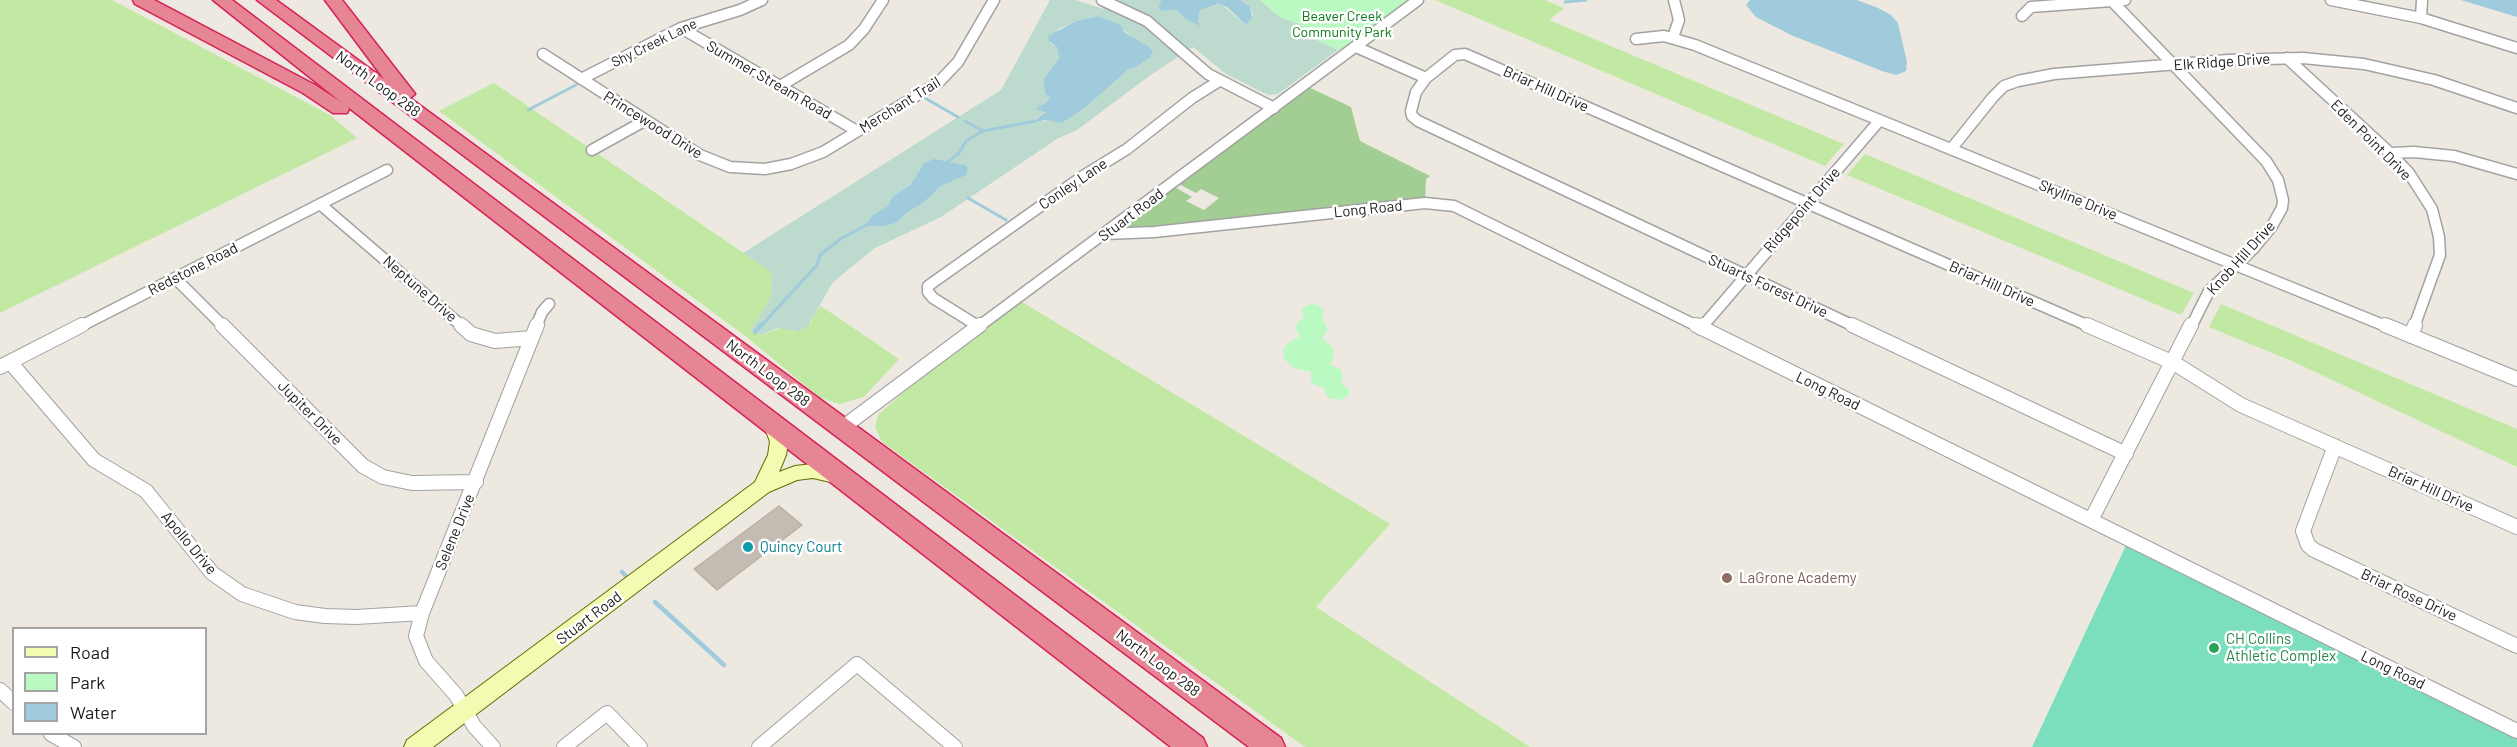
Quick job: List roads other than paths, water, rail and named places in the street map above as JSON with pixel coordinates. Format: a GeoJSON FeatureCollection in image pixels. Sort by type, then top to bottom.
{"type":"FeatureCollection","features":[{"type":"Feature","properties":{"kind":"highway"},"geometry":{"type":"LineString","coordinates":[[141,0],[327,100],[445,183],[495,211]]}},
{"type":"Feature","properties":{"kind":"highway","name":"North Loop 288"},"geometry":{"type":"LineString","coordinates":[[221,0],[1193,747]]}},
{"type":"Feature","properties":{"kind":"highway","name":"North Loop 288"},"geometry":{"type":"LineString","coordinates":[[265,0],[1271,747]]}},
{"type":"Feature","properties":{"kind":"highway"},"geometry":{"type":"LineString","coordinates":[[333,0],[395,82],[462,146]]}},
{"type":"Feature","properties":{"kind":"street","name":"Shy Creek Lane"},"geometry":{"type":"LineString","coordinates":[[581,79],[681,28],[740,10],[762,0]]}},
{"type":"Feature","properties":{"kind":"street"},"geometry":{"type":"LineString","coordinates":[[780,86],[849,45],[860,34],[883,0]]}},
{"type":"Feature","properties":{"kind":"street","name":"Merchant Trail"},"geometry":{"type":"LineString","coordinates":[[772,168],[814,155],[935,85],[949,74],[958,62],[994,0]]}},
{"type":"Feature","properties":{"kind":"street"},"geometry":{"type":"LineString","coordinates":[[1102,0],[1129,10],[1154,25],[1192,61],[1219,81],[1274,108]]}},
{"type":"Feature","properties":{"kind":"street","name":"Stuart Road"},"geometry":{"type":"LineString","coordinates":[[842,428],[1418,0]]}},
{"type":"Feature","properties":{"kind":"street"},"geometry":{"type":"LineString","coordinates":[[1673,37],[1680,20],[1674,0]]}},
{"type":"Feature","properties":{"kind":"street"},"geometry":{"type":"LineString","coordinates":[[2022,16],[2031,7],[2125,0]]}},
{"type":"Feature","properties":{"kind":"street"},"geometry":{"type":"LineString","coordinates":[[2331,0],[2421,18],[2517,48]]}},
{"type":"Feature","properties":{"kind":"street"},"geometry":{"type":"LineString","coordinates":[[2421,18],[2422,0]]}},
{"type":"Feature","properties":{"kind":"street","name":"Knob Hill Drive"},"geometry":{"type":"LineString","coordinates":[[2091,520],[2174,363],[2209,291],[2260,240],[2278,217],[2283,200],[2282,190],[2266,161],[2112,1]]}},
{"type":"Feature","properties":{"kind":"street","name":"Summer Stream Road"},"geometry":{"type":"LineString","coordinates":[[681,28],[857,131]]}},
{"type":"Feature","properties":{"kind":"street","name":"Skyline Drive"},"geometry":{"type":"LineString","coordinates":[[1636,39],[1673,37],[1952,148],[2517,379]]}},
{"type":"Feature","properties":{"kind":"street"},"geometry":{"type":"LineString","coordinates":[[1356,47],[1426,78]]}},
{"type":"Feature","properties":{"kind":"street","name":"Briar Hill Drive"},"geometry":{"type":"LineString","coordinates":[[1426,78],[1460,53],[2174,363],[2241,405],[2517,527]]}},
{"type":"Feature","properties":{"kind":"street","name":"Princewood Drive"},"geometry":{"type":"LineString","coordinates":[[543,54],[700,155],[721,165],[744,169],[772,168]]}},
{"type":"Feature","properties":{"kind":"street","name":"Elk Ridge Drive"},"geometry":{"type":"LineString","coordinates":[[1952,148],[2004,86],[2037,76],[2175,65],[2287,58],[2343,61],[2400,72],[2517,108]]}},
{"type":"Feature","properties":{"kind":"street","name":"Eden Point Drive"},"geometry":{"type":"LineString","coordinates":[[2287,58],[2390,153],[2409,173],[2432,209],[2439,237],[2440,255],[2411,336]]}},
{"type":"Feature","properties":{"kind":"street","name":"Stuarts Forest Drive"},"geometry":{"type":"LineString","coordinates":[[1426,78],[1413,99],[1412,116],[1418,121],[2126,454]]}},
{"type":"Feature","properties":{"kind":"street","name":"Conley Lane"},"geometry":{"type":"LineString","coordinates":[[978,326],[933,298],[927,288],[932,282],[1083,176],[1127,149],[1219,81]]}},
{"type":"Feature","properties":{"kind":"street"},"geometry":{"type":"LineString","coordinates":[[592,150],[646,120]]}},
{"type":"Feature","properties":{"kind":"street","name":"Ridgepoint Drive"},"geometry":{"type":"LineString","coordinates":[[1701,328],[1880,120]]}},
{"type":"Feature","properties":{"kind":"street"},"geometry":{"type":"LineString","coordinates":[[2390,153],[2414,152],[2454,156],[2517,174]]}},
{"type":"Feature","properties":{"kind":"street","name":"Redstone Road"},"geometry":{"type":"LineString","coordinates":[[5,364],[387,170]]}},
{"type":"Feature","properties":{"kind":"street","name":"Long Road"},"geometry":{"type":"LineString","coordinates":[[1105,234],[1154,232],[1425,203],[1441,203],[1458,208],[2517,731]]}},
{"type":"Feature","properties":{"kind":"street","name":"Neptune Drive"},"geometry":{"type":"LineString","coordinates":[[320,204],[471,334],[495,340],[532,338]]}},
{"type":"Feature","properties":{"kind":"street","name":"Jupiter Drive"},"geometry":{"type":"LineString","coordinates":[[175,278],[363,466],[383,477],[412,483],[476,482]]}},
{"type":"Feature","properties":{"kind":"street","name":"Selene Drive"},"geometry":{"type":"LineString","coordinates":[[493,747],[474,726],[456,695],[426,661],[416,636],[422,613],[542,312],[549,304]]}},
{"type":"Feature","properties":{"kind":"street","name":"Apollo Drive"},"geometry":{"type":"LineString","coordinates":[[5,364],[94,460],[146,491],[212,573],[242,594],[295,612],[326,616],[422,613]]}},
{"type":"Feature","properties":{"kind":"street","name":"Stuart Road"},"geometry":{"type":"LineString","coordinates":[[762,487],[777,455],[779,442],[773,425]]}},
{"type":"Feature","properties":{"kind":"street","name":"Briar Rose Drive"},"geometry":{"type":"LineString","coordinates":[[2335,446],[2303,531],[2304,540],[2314,550],[2517,646]]}},
{"type":"Feature","properties":{"kind":"street","name":"Stuart Road"},"geometry":{"type":"LineString","coordinates":[[415,747],[762,487],[795,473],[825,472],[841,477]]}},
{"type":"Feature","properties":{"kind":"street"},"geometry":{"type":"LineString","coordinates":[[759,747],[857,664],[955,747]]}},
{"type":"Feature","properties":{"kind":"street"},"geometry":{"type":"LineString","coordinates":[[0,690],[12,701]]}},
{"type":"Feature","properties":{"kind":"street"},"geometry":{"type":"LineString","coordinates":[[564,747],[607,713],[640,747]]}},
{"type":"Feature","properties":{"kind":"street"},"geometry":{"type":"LineString","coordinates":[[53,735],[74,747]]}},
{"type":"Feature","properties":{"kind":"water"},"geometry":{"type":"Polygon","coordinates":[[[1161,0],[1240,0],[1250,7],[1252,17],[1246,25],[1227,7],[1219,4],[1200,10],[1198,22],[1200,26],[1186,19],[1176,10],[1158,9],[1161,0]]]}},
{"type":"Feature","properties":{"kind":"water"},"geometry":{"type":"Polygon","coordinates":[[[1750,0],[1857,0],[1878,8],[1891,15],[1898,23],[1907,62],[1906,71],[1896,75],[1882,71],[1791,35],[1756,17],[1746,5],[1750,0]]]}},
{"type":"Feature","properties":{"kind":"water"},"geometry":{"type":"Polygon","coordinates":[[[2461,0],[2517,0],[2517,17],[2461,0]]]}},
{"type":"Feature","properties":{"kind":"water"},"geometry":{"type":"Polygon","coordinates":[[[1099,16],[1121,25],[1124,32],[1149,47],[1153,52],[1150,57],[1135,68],[1129,69],[1085,108],[1062,123],[1045,120],[1031,123],[1046,112],[1035,109],[1048,100],[1043,80],[1059,58],[1057,47],[1049,41],[1048,36],[1076,21],[1099,16]]]}},
{"type":"Feature","properties":{"kind":"water"},"geometry":{"type":"Polygon","coordinates":[[[934,159],[965,165],[968,168],[966,175],[941,186],[922,204],[908,212],[896,223],[865,226],[872,216],[888,206],[892,197],[910,185],[924,163],[934,159]]]}},
{"type":"Feature","properties":{"kind":"waterway"},"geometry":{"type":"LineString","coordinates":[[1565,2],[1586,0]]}},
{"type":"Feature","properties":{"kind":"waterway"},"geometry":{"type":"LineString","coordinates":[[528,110],[576,85]]}},
{"type":"Feature","properties":{"kind":"waterway"},"geometry":{"type":"LineString","coordinates":[[925,98],[958,117]]}},
{"type":"Feature","properties":{"kind":"waterway"},"geometry":{"type":"LineString","coordinates":[[965,121],[983,131]]}},
{"type":"Feature","properties":{"kind":"waterway"},"geometry":{"type":"LineString","coordinates":[[983,131],[1035,121]]}},
{"type":"Feature","properties":{"kind":"waterway"},"geometry":{"type":"LineString","coordinates":[[944,165],[959,153],[966,141],[983,131]]}},
{"type":"Feature","properties":{"kind":"waterway"},"geometry":{"type":"LineString","coordinates":[[968,198],[1006,220]]}},
{"type":"Feature","properties":{"kind":"waterway"},"geometry":{"type":"LineString","coordinates":[[760,327],[817,265],[820,255],[842,238],[868,224]]}},
{"type":"Feature","properties":{"kind":"waterway"},"geometry":{"type":"LineString","coordinates":[[755,332],[761,325]]}},
{"type":"Feature","properties":{"kind":"waterway"},"geometry":{"type":"LineString","coordinates":[[622,572],[626,576]]}},
{"type":"Feature","properties":{"kind":"waterway"},"geometry":{"type":"LineString","coordinates":[[655,602],[724,665]]}},
{"type":"Feature","properties":{"kind":"place","name":"Quincy Court"},"geometry":{"type":"Point","coordinates":[748,547]}},
{"type":"Feature","properties":{"kind":"place","name":"LaGrone Academy"},"geometry":{"type":"Point","coordinates":[1727,578]}},
{"type":"Feature","properties":{"kind":"place","name":"CH Collins Athletic Complex"},"geometry":{"type":"Point","coordinates":[2214,648]}},
{"type":"Feature","properties":{"kind":"park label","name":"Beaver Creek Community Park"},"geometry":{"type":"Point","coordinates":[1342,24]}}]}
